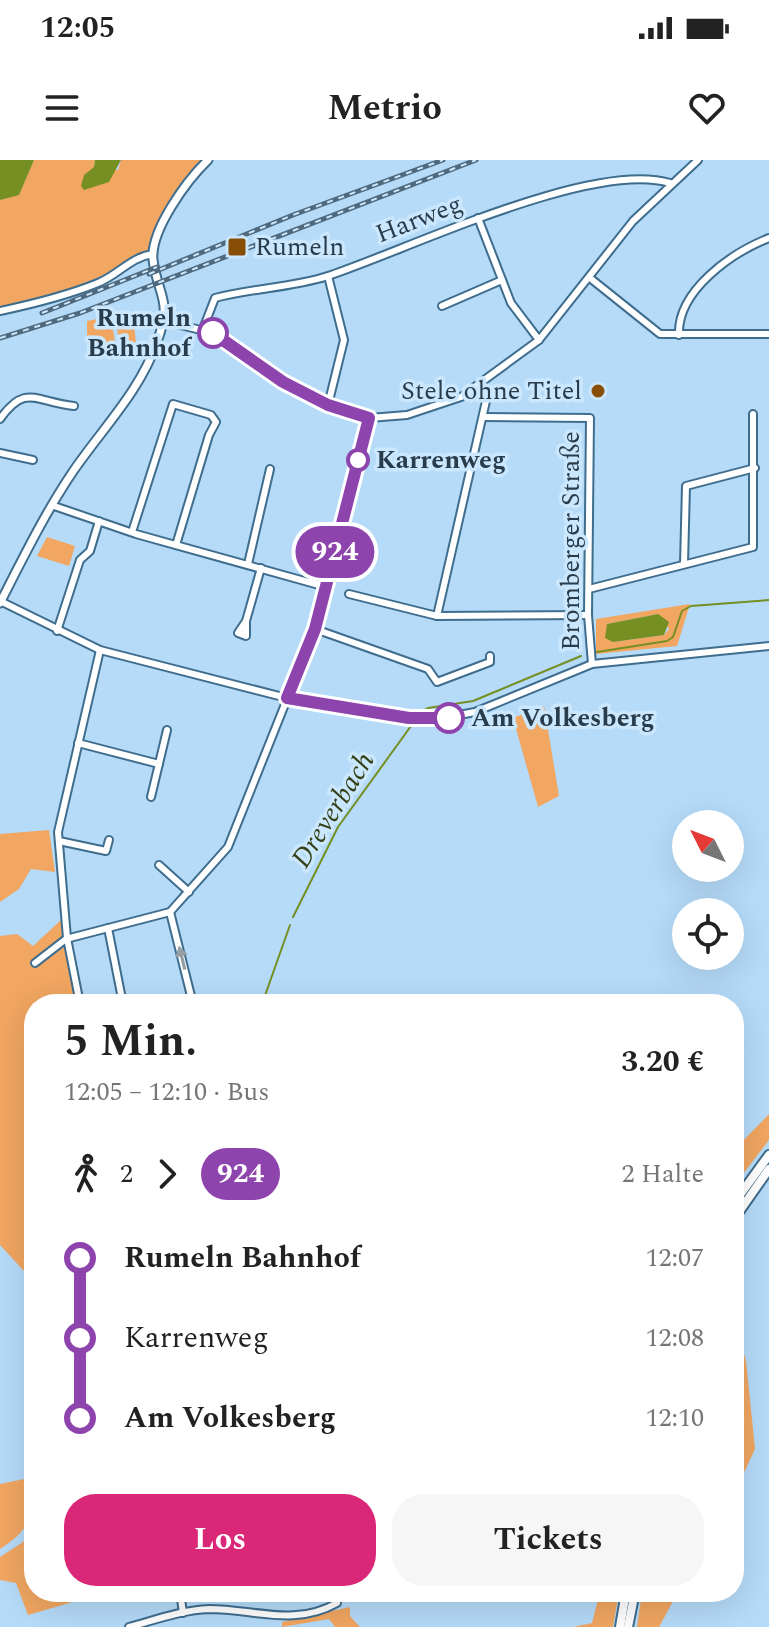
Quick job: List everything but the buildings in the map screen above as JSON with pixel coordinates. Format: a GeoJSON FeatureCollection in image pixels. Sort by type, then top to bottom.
{"type":"FeatureCollection","features":[{"type":"Feature","properties":{"kind":"highway"},"geometry":{"type":"LineString","coordinates":[[744,1189],[769,1155]]}},
{"type":"Feature","properties":{"kind":"highway"},"geometry":{"type":"LineString","coordinates":[[744,1205],[769,1169]]}},
{"type":"Feature","properties":{"kind":"highway"},"geometry":{"type":"LineString","coordinates":[[620,1627],[624,1602]]}},
{"type":"Feature","properties":{"kind":"highway"},"geometry":{"type":"LineString","coordinates":[[628,1627],[633,1602]]}},
{"type":"Feature","properties":{"kind":"main road"},"geometry":{"type":"LineString","coordinates":[[0,602],[73,471],[145,371],[164,321],[163,289],[153,254],[180,191],[208,160]]}},
{"type":"Feature","properties":{"kind":"street"},"geometry":{"type":"LineString","coordinates":[[164,321],[203,329],[225,340],[283,382],[328,405],[369,418],[407,415],[461,397],[539,340],[633,221],[698,160]]}},
{"type":"Feature","properties":{"kind":"street","name":"Harweg"},"geometry":{"type":"LineString","coordinates":[[203,329],[215,298],[271,291],[328,276],[557,189],[593,181],[641,177],[670,183]]}},
{"type":"Feature","properties":{"kind":"street"},"geometry":{"type":"LineString","coordinates":[[478,218],[517,314],[539,340]]}},
{"type":"Feature","properties":{"kind":"street"},"geometry":{"type":"LineString","coordinates":[[679,335],[680,313],[709,277],[769,238]]}},
{"type":"Feature","properties":{"kind":"street"},"geometry":{"type":"LineString","coordinates":[[0,311],[61,297],[99,283],[131,261],[153,254]]}},
{"type":"Feature","properties":{"kind":"street"},"geometry":{"type":"LineString","coordinates":[[328,276],[344,340],[328,405]]}},
{"type":"Feature","properties":{"kind":"street"},"geometry":{"type":"LineString","coordinates":[[590,278],[660,334],[769,334]]}},
{"type":"Feature","properties":{"kind":"street"},"geometry":{"type":"LineString","coordinates":[[442,306],[502,280]]}},
{"type":"Feature","properties":{"kind":"street"},"geometry":{"type":"LineString","coordinates":[[437,616],[486,401],[477,387]]}},
{"type":"Feature","properties":{"kind":"street"},"geometry":{"type":"LineString","coordinates":[[0,419],[17,398],[74,406]]}},
{"type":"Feature","properties":{"kind":"street"},"geometry":{"type":"LineString","coordinates":[[132,532],[173,404],[211,415],[216,422],[209,435],[176,545]]}},
{"type":"Feature","properties":{"kind":"street"},"geometry":{"type":"LineString","coordinates":[[589,589],[753,547],[753,414]]}},
{"type":"Feature","properties":{"kind":"street","name":"Bromberger Straße"},"geometry":{"type":"LineString","coordinates":[[483,417],[590,418],[588,615],[592,664]]}},
{"type":"Feature","properties":{"kind":"street"},"geometry":{"type":"LineString","coordinates":[[35,963],[67,938],[170,912],[234,836],[315,629],[369,418]]}},
{"type":"Feature","properties":{"kind":"street"},"geometry":{"type":"LineString","coordinates":[[0,453],[33,460]]}},
{"type":"Feature","properties":{"kind":"street"},"geometry":{"type":"LineString","coordinates":[[684,564],[686,486],[755,468]]}},
{"type":"Feature","properties":{"kind":"street"},"geometry":{"type":"LineString","coordinates":[[248,564],[270,469]]}},
{"type":"Feature","properties":{"kind":"street"},"geometry":{"type":"LineString","coordinates":[[54,506],[132,532],[326,587]]}},
{"type":"Feature","properties":{"kind":"street"},"geometry":{"type":"LineString","coordinates":[[57,631],[80,560],[90,551],[99,521]]}},
{"type":"Feature","properties":{"kind":"street"},"geometry":{"type":"LineString","coordinates":[[246,621],[261,568]]}},
{"type":"Feature","properties":{"kind":"street"},"geometry":{"type":"LineString","coordinates":[[349,594],[437,616],[588,615]]}},
{"type":"Feature","properties":{"kind":"street"},"geometry":{"type":"LineString","coordinates":[[0,602],[100,650],[287,698],[409,718],[458,717],[592,664],[769,646]]}},
{"type":"Feature","properties":{"kind":"street"},"geometry":{"type":"LineString","coordinates":[[315,629],[428,669],[437,682],[490,662],[490,656]]}},
{"type":"Feature","properties":{"kind":"street"},"geometry":{"type":"LineString","coordinates":[[78,994],[67,938],[59,841],[100,650]]}},
{"type":"Feature","properties":{"kind":"street"},"geometry":{"type":"LineString","coordinates":[[151,797],[167,730]]}},
{"type":"Feature","properties":{"kind":"street"},"geometry":{"type":"LineString","coordinates":[[78,743],[159,764]]}},
{"type":"Feature","properties":{"kind":"street"},"geometry":{"type":"LineString","coordinates":[[59,841],[106,851],[109,840]]}},
{"type":"Feature","properties":{"kind":"street"},"geometry":{"type":"LineString","coordinates":[[159,865],[189,892]]}},
{"type":"Feature","properties":{"kind":"street"},"geometry":{"type":"LineString","coordinates":[[170,912],[190,994]]}},
{"type":"Feature","properties":{"kind":"street"},"geometry":{"type":"LineString","coordinates":[[108,928],[121,994]]}},
{"type":"Feature","properties":{"kind":"street"},"geometry":{"type":"LineString","coordinates":[[181,1602],[183,1613]]}},
{"type":"Feature","properties":{"kind":"street"},"geometry":{"type":"LineString","coordinates":[[129,1627],[209,1609],[283,1618],[326,1610],[337,1603]]}},
{"type":"Feature","properties":{"kind":"shaded area"},"geometry":{"type":"Polygon","coordinates":[[[0,160],[34,160],[19,195],[0,200],[0,160]]]}},
{"type":"Feature","properties":{"kind":"shaded area"},"geometry":{"type":"Polygon","coordinates":[[[34,160],[95,160],[94,167],[118,170],[121,160],[206,160],[177,189],[147,251],[107,274],[56,295],[0,308],[0,200],[19,194],[34,160]]]}},
{"type":"Feature","properties":{"kind":"shaded area"},"geometry":{"type":"Polygon","coordinates":[[[95,160],[121,160],[109,182],[84,190],[81,186],[84,175],[94,167],[95,160]]]}},
{"type":"Feature","properties":{"kind":"shaded area"},"geometry":{"type":"Polygon","coordinates":[[[133,315],[136,343],[119,345],[116,317],[133,315]]]}},
{"type":"Feature","properties":{"kind":"shaded area"},"geometry":{"type":"Polygon","coordinates":[[[111,316],[115,343],[87,344],[87,321],[111,316]]]}},
{"type":"Feature","properties":{"kind":"shaded area"},"geometry":{"type":"Polygon","coordinates":[[[47,537],[75,546],[69,566],[37,556],[47,537]]]}},
{"type":"Feature","properties":{"kind":"shaded area"},"geometry":{"type":"Polygon","coordinates":[[[690,604],[677,646],[596,654],[596,619],[690,604]],[[658,614],[607,624],[613,642],[664,635],[669,629],[658,614]]]}},
{"type":"Feature","properties":{"kind":"shaded area"},"geometry":{"type":"Polygon","coordinates":[[[658,614],[669,622],[664,635],[613,642],[605,638],[607,624],[658,614]]]}},
{"type":"Feature","properties":{"kind":"shaded area"},"geometry":{"type":"Polygon","coordinates":[[[544,706],[559,796],[538,807],[513,718],[544,706]]]}},
{"type":"Feature","properties":{"kind":"shaded area"},"geometry":{"type":"Polygon","coordinates":[[[49,830],[55,872],[31,869],[19,889],[0,902],[0,834],[49,830]]]}},
{"type":"Feature","properties":{"kind":"shaded area"},"geometry":{"type":"Polygon","coordinates":[[[61,920],[75,994],[24,994],[24,1271],[0,1245],[0,936],[17,934],[33,946],[61,920]]]}},
{"type":"Feature","properties":{"kind":"shaded area"},"geometry":{"type":"Polygon","coordinates":[[[769,1114],[769,1140],[744,1173],[744,1140],[769,1114]]]}},
{"type":"Feature","properties":{"kind":"shaded area"},"geometry":{"type":"Polygon","coordinates":[[[744,1354],[746,1361],[755,1449],[744,1473],[744,1354]]]}},
{"type":"Feature","properties":{"kind":"shaded area"},"geometry":{"type":"Polygon","coordinates":[[[24,1479],[24,1527],[0,1549],[0,1484],[24,1479]]]}},
{"type":"Feature","properties":{"kind":"shaded area"},"geometry":{"type":"Polygon","coordinates":[[[23,1542],[24,1602],[73,1602],[28,1615],[16,1583],[0,1580],[0,1557],[23,1542]]]}},
{"type":"Feature","properties":{"kind":"shaded area"},"geometry":{"type":"Polygon","coordinates":[[[597,1602],[617,1602],[613,1627],[573,1627],[592,1623],[597,1602]]]}},
{"type":"Feature","properties":{"kind":"shaded area"},"geometry":{"type":"Polygon","coordinates":[[[641,1602],[673,1602],[659,1627],[637,1627],[641,1602]]]}},
{"type":"Feature","properties":{"kind":"shaded area"},"geometry":{"type":"Polygon","coordinates":[[[350,1607],[350,1616],[360,1627],[335,1627],[329,1619],[282,1627],[282,1622],[350,1607]]]}},
{"type":"Feature","properties":{"kind":"waterway","name":"Dreverbach"},"geometry":{"type":"LineString","coordinates":[[597,652],[667,641],[673,637],[682,611],[691,606],[769,600]]}},
{"type":"Feature","properties":{"kind":"waterway","name":"Dreverbach"},"geometry":{"type":"LineString","coordinates":[[421,712],[428,708],[473,701],[581,656]]}},
{"type":"Feature","properties":{"kind":"waterway","name":"Dreverbach"},"geometry":{"type":"LineString","coordinates":[[293,917],[338,827],[411,726]]}},
{"type":"Feature","properties":{"kind":"waterway","name":"Dreverbach"},"geometry":{"type":"LineString","coordinates":[[266,994],[290,925]]}},
{"type":"Feature","properties":{"kind":"railway"},"geometry":{"type":"LineString","coordinates":[[149,274],[293,215],[443,160]]}},
{"type":"Feature","properties":{"kind":"railway"},"geometry":{"type":"LineString","coordinates":[[0,338],[80,313],[476,160]]}},
{"type":"Feature","properties":{"kind":"railway"},"geometry":{"type":"LineString","coordinates":[[42,313],[157,267]]}},
{"type":"Feature","properties":{"kind":"bus line","name":"924"},"geometry":{"type":"LineString","coordinates":[[213,333],[283,382],[328,405],[369,418],[315,629],[287,698],[409,718],[449,718]]}},
{"type":"Feature","properties":{"kind":"place","name":"Rumeln"},"geometry":{"type":"Point","coordinates":[237,247]}},
{"type":"Feature","properties":{"kind":"place","name":"Rumeln Bahnhof"},"geometry":{"type":"Point","coordinates":[213,333]}},
{"type":"Feature","properties":{"kind":"place","name":"Stele ohne Titel"},"geometry":{"type":"Point","coordinates":[598,391]}},
{"type":"Feature","properties":{"kind":"place","name":"Karrenweg"},"geometry":{"type":"Point","coordinates":[358,460]}},
{"type":"Feature","properties":{"kind":"place","name":"Am Volkesberg"},"geometry":{"type":"Point","coordinates":[449,718]}}]}
